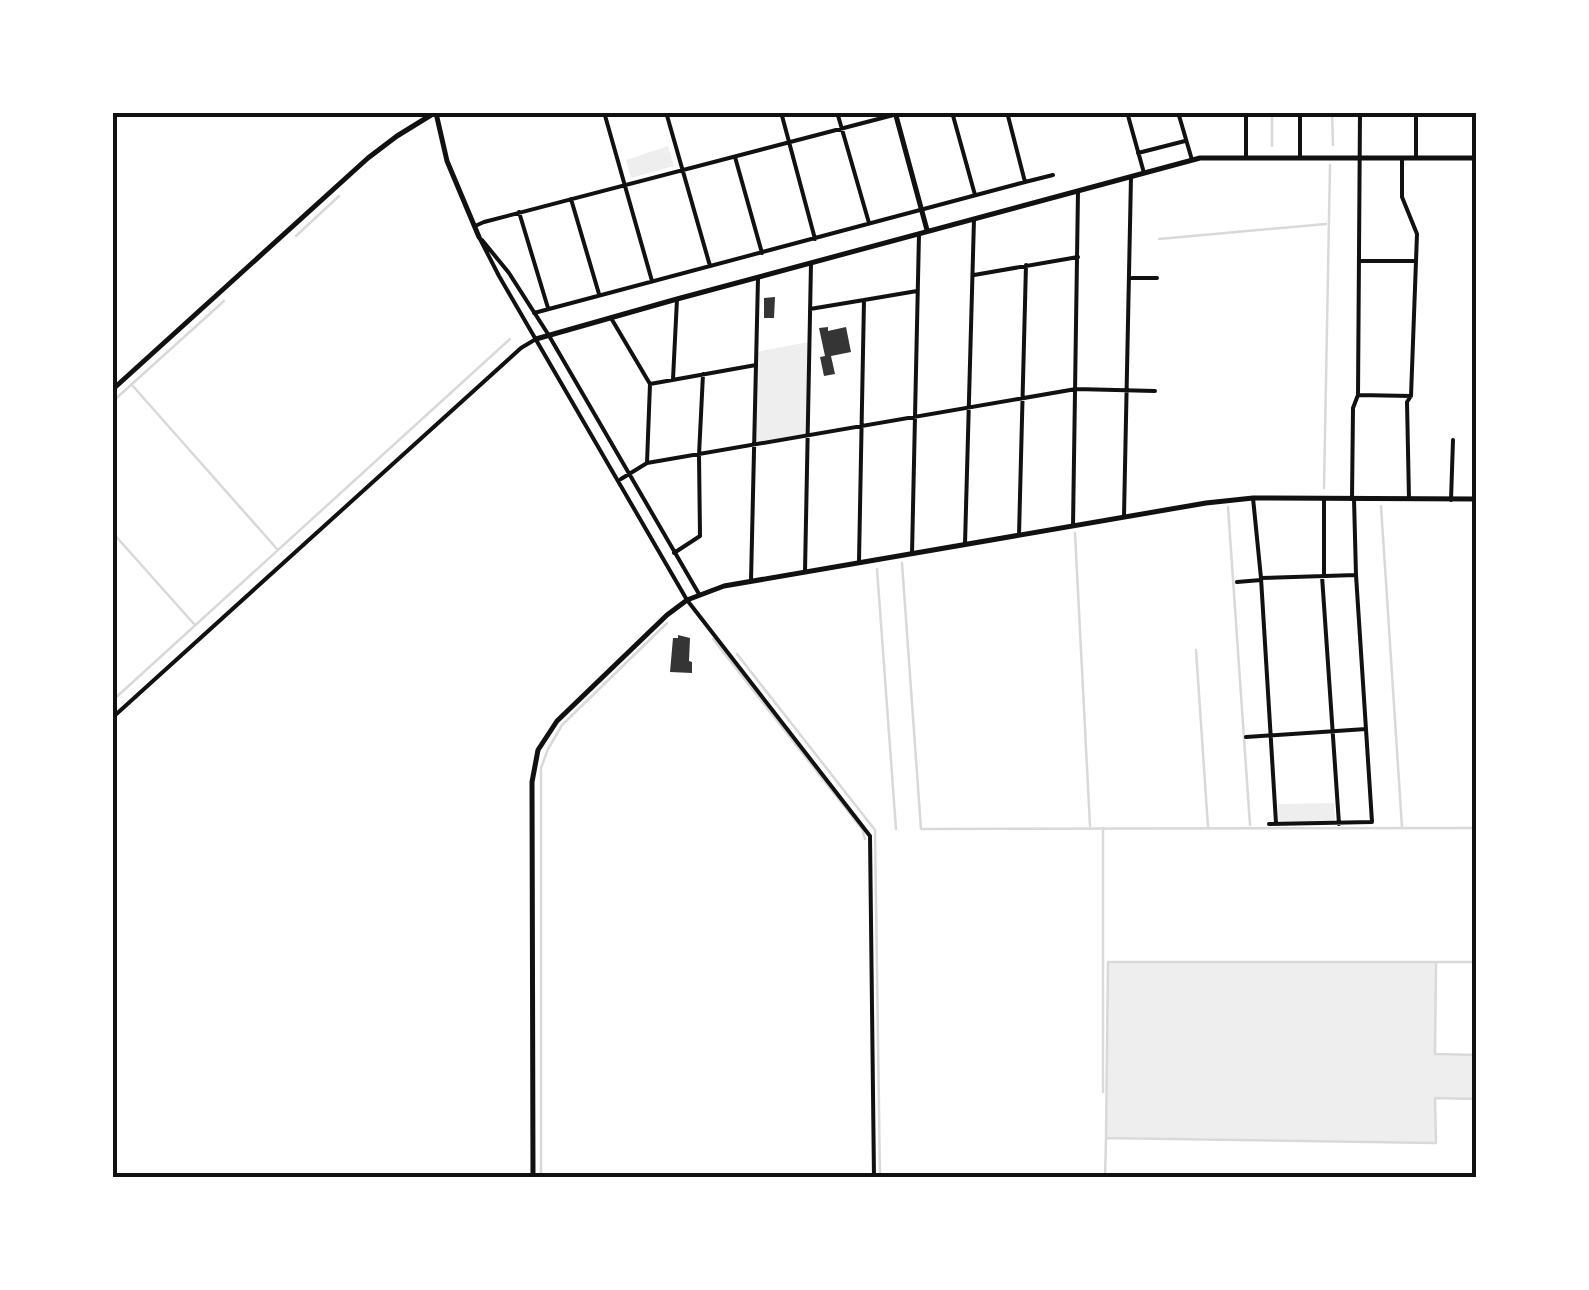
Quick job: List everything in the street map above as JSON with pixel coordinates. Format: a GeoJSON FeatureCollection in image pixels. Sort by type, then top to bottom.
{"type":"FeatureCollection","features":[{"type":"Feature","properties":{"kind":"street"},"geometry":{"type":"LineString","coordinates":[[112,390],[383,146],[436,112],[448,161],[490,259],[686,600],[870,836],[874,1178]]}},
{"type":"Feature","properties":{"kind":"street"},"geometry":{"type":"LineString","coordinates":[[604,112],[652,282]]}},
{"type":"Feature","properties":{"kind":"street"},"geometry":{"type":"LineString","coordinates":[[666,112],[710,266]]}},
{"type":"Feature","properties":{"kind":"street"},"geometry":{"type":"LineString","coordinates":[[782,112],[816,239]]}},
{"type":"Feature","properties":{"kind":"street"},"geometry":{"type":"LineString","coordinates":[[837,112],[870,224]]}},
{"type":"Feature","properties":{"kind":"street"},"geometry":{"type":"LineString","coordinates":[[474,226],[905,112]]}},
{"type":"Feature","properties":{"kind":"street"},"geometry":{"type":"LineString","coordinates":[[952,112],[975,196]]}},
{"type":"Feature","properties":{"kind":"street"},"geometry":{"type":"LineString","coordinates":[[1007,112],[1026,182]]}},
{"type":"Feature","properties":{"kind":"street"},"geometry":{"type":"LineString","coordinates":[[1127,112],[1144,173]]}},
{"type":"Feature","properties":{"kind":"street"},"geometry":{"type":"LineString","coordinates":[[1178,112],[1192,160]]}},
{"type":"Feature","properties":{"kind":"street"},"geometry":{"type":"LineString","coordinates":[[1246,112],[1246,158]]}},
{"type":"Feature","properties":{"kind":"street"},"geometry":{"type":"LineString","coordinates":[[1300,112],[1300,158]]}},
{"type":"Feature","properties":{"kind":"street"},"geometry":{"type":"LineString","coordinates":[[1253,498],[1261,579],[1273,824],[1372,822],[1353,499],[1353,408],[1358,395],[1360,112]]}},
{"type":"Feature","properties":{"kind":"street"},"geometry":{"type":"LineString","coordinates":[[1416,112],[1416,158]]}},
{"type":"Feature","properties":{"kind":"street"},"geometry":{"type":"LineString","coordinates":[[896,114],[927,231]]}},
{"type":"Feature","properties":{"kind":"street"},"geometry":{"type":"LineString","coordinates":[[1138,153],[1185,141]]}},
{"type":"Feature","properties":{"kind":"street"},"geometry":{"type":"LineString","coordinates":[[736,156],[762,253]]}},
{"type":"Feature","properties":{"kind":"street"},"geometry":{"type":"LineString","coordinates":[[112,718],[521,348],[548,334],[1200,158],[1476,158]]}},
{"type":"Feature","properties":{"kind":"street"},"geometry":{"type":"LineString","coordinates":[[1402,158],[1402,197],[1417,234],[1412,396],[1407,402],[1409,500]]}},
{"type":"Feature","properties":{"kind":"street"},"geometry":{"type":"LineString","coordinates":[[534,313],[1052,175]]}},
{"type":"Feature","properties":{"kind":"street"},"geometry":{"type":"LineString","coordinates":[[1124,516],[1131,177]]}},
{"type":"Feature","properties":{"kind":"street"},"geometry":{"type":"LineString","coordinates":[[1073,526],[1078,191]]}},
{"type":"Feature","properties":{"kind":"street"},"geometry":{"type":"LineString","coordinates":[[570,199],[599,294]]}},
{"type":"Feature","properties":{"kind":"street"},"geometry":{"type":"LineString","coordinates":[[519,212],[548,308]]}},
{"type":"Feature","properties":{"kind":"street"},"geometry":{"type":"LineString","coordinates":[[965,544],[974,219]]}},
{"type":"Feature","properties":{"kind":"street"},"geometry":{"type":"LineString","coordinates":[[912,554],[919,234]]}},
{"type":"Feature","properties":{"kind":"street"},"geometry":{"type":"LineString","coordinates":[[479,237],[548,334],[699,594]]}},
{"type":"Feature","properties":{"kind":"street"},"geometry":{"type":"LineString","coordinates":[[973,275],[1078,257]]}},
{"type":"Feature","properties":{"kind":"street"},"geometry":{"type":"LineString","coordinates":[[1360,261],[1414,262]]}},
{"type":"Feature","properties":{"kind":"street"},"geometry":{"type":"LineString","coordinates":[[805,572],[811,263]]}},
{"type":"Feature","properties":{"kind":"street"},"geometry":{"type":"LineString","coordinates":[[1019,535],[1026,265]]}},
{"type":"Feature","properties":{"kind":"street"},"geometry":{"type":"LineString","coordinates":[[751,581],[758,278]]}},
{"type":"Feature","properties":{"kind":"street"},"geometry":{"type":"LineString","coordinates":[[1130,278],[1157,278]]}},
{"type":"Feature","properties":{"kind":"street"},"geometry":{"type":"LineString","coordinates":[[810,308],[918,291]]}},
{"type":"Feature","properties":{"kind":"street"},"geometry":{"type":"LineString","coordinates":[[673,379],[677,299]]}},
{"type":"Feature","properties":{"kind":"street"},"geometry":{"type":"LineString","coordinates":[[858,563],[864,300]]}},
{"type":"Feature","properties":{"kind":"street"},"geometry":{"type":"LineString","coordinates":[[611,318],[650,384],[647,463]]}},
{"type":"Feature","properties":{"kind":"street"},"geometry":{"type":"LineString","coordinates":[[650,384],[756,365]]}},
{"type":"Feature","properties":{"kind":"street"},"geometry":{"type":"LineString","coordinates":[[674,552],[700,536],[703,374]]}},
{"type":"Feature","properties":{"kind":"street"},"geometry":{"type":"LineString","coordinates":[[619,480],[647,463],[1076,389],[1155,391]]}},
{"type":"Feature","properties":{"kind":"street"},"geometry":{"type":"LineString","coordinates":[[1358,395],[1412,396]]}},
{"type":"Feature","properties":{"kind":"street"},"geometry":{"type":"LineString","coordinates":[[1452,500],[1453,440]]}},
{"type":"Feature","properties":{"kind":"street"},"geometry":{"type":"LineString","coordinates":[[533,1178],[532,782],[538,750],[557,721],[686,600],[751,581],[1206,502],[1253,498],[1476,500]]}},
{"type":"Feature","properties":{"kind":"street"},"geometry":{"type":"LineString","coordinates":[[1324,498],[1324,576],[1339,824]]}},
{"type":"Feature","properties":{"kind":"street"},"geometry":{"type":"LineString","coordinates":[[1237,582],[1356,575]]}},
{"type":"Feature","properties":{"kind":"street"},"geometry":{"type":"LineString","coordinates":[[1246,738],[1366,730]]}},
{"type":"Feature","properties":{"kind":"shaded area"},"geometry":{"type":"Polygon","coordinates":[[[668,146],[674,166],[631,178],[626,160],[668,146]]]}},
{"type":"Feature","properties":{"kind":"shaded area"},"geometry":{"type":"Polygon","coordinates":[[[809,342],[807,436],[754,446],[756,352],[809,342]]]}},
{"type":"Feature","properties":{"kind":"shaded area"},"geometry":{"type":"Polygon","coordinates":[[[1334,803],[1332,822],[1278,820],[1278,804],[1334,803]]]}},
{"type":"Feature","properties":{"kind":"shaded area"},"geometry":{"type":"Polygon","coordinates":[[[1108,962],[1435,963],[1436,1055],[1476,1056],[1476,1098],[1435,1098],[1436,1142],[1106,1137],[1108,962]]]}},
{"type":"Feature","properties":{"kind":"building"},"geometry":{"type":"Polygon","coordinates":[[[775,297],[774,318],[764,318],[764,298],[775,297]]]}},
{"type":"Feature","properties":{"kind":"building"},"geometry":{"type":"Polygon","coordinates":[[[828,327],[828,331],[846,327],[851,352],[831,356],[835,374],[824,376],[820,357],[825,356],[819,328],[828,327]]]}},
{"type":"Feature","properties":{"kind":"building"},"geometry":{"type":"Polygon","coordinates":[[[673,638],[690,638],[692,673],[670,672],[673,638]]]}},
{"type":"Feature","properties":{"kind":"waterway"},"geometry":{"type":"LineString","coordinates":[[1272,112],[1272,146]]}},
{"type":"Feature","properties":{"kind":"waterway"},"geometry":{"type":"LineString","coordinates":[[1332,112],[1333,145]]}},
{"type":"Feature","properties":{"kind":"waterway"},"geometry":{"type":"LineString","coordinates":[[1324,488],[1330,165]]}},
{"type":"Feature","properties":{"kind":"waterway"},"geometry":{"type":"LineString","coordinates":[[296,236],[339,196]]}},
{"type":"Feature","properties":{"kind":"waterway"},"geometry":{"type":"LineString","coordinates":[[1159,239],[1326,224]]}},
{"type":"Feature","properties":{"kind":"waterway"},"geometry":{"type":"LineString","coordinates":[[112,402],[224,301]]}},
{"type":"Feature","properties":{"kind":"waterway"},"geometry":{"type":"LineString","coordinates":[[112,701],[510,339]]}},
{"type":"Feature","properties":{"kind":"waterway"},"geometry":{"type":"LineString","coordinates":[[132,385],[277,549]]}},
{"type":"Feature","properties":{"kind":"waterway"},"geometry":{"type":"LineString","coordinates":[[1381,506],[1402,827]]}},
{"type":"Feature","properties":{"kind":"waterway"},"geometry":{"type":"LineString","coordinates":[[1228,507],[1250,825]]}},
{"type":"Feature","properties":{"kind":"waterway"},"geometry":{"type":"LineString","coordinates":[[112,532],[194,624]]}},
{"type":"Feature","properties":{"kind":"waterway"},"geometry":{"type":"LineString","coordinates":[[1075,533],[1090,826]]}},
{"type":"Feature","properties":{"kind":"waterway"},"geometry":{"type":"LineString","coordinates":[[902,563],[921,829],[1476,828]]}},
{"type":"Feature","properties":{"kind":"waterway"},"geometry":{"type":"LineString","coordinates":[[877,569],[896,829]]}},
{"type":"Feature","properties":{"kind":"waterway"},"geometry":{"type":"LineString","coordinates":[[541,1178],[541,768],[562,725],[667,623]]}},
{"type":"Feature","properties":{"kind":"waterway"},"geometry":{"type":"LineString","coordinates":[[713,639],[862,829],[865,839]]}},
{"type":"Feature","properties":{"kind":"waterway"},"geometry":{"type":"LineString","coordinates":[[1196,650],[1208,827]]}},
{"type":"Feature","properties":{"kind":"waterway"},"geometry":{"type":"LineString","coordinates":[[737,654],[875,830],[880,1178]]}},
{"type":"Feature","properties":{"kind":"waterway"},"geometry":{"type":"LineString","coordinates":[[1103,828],[1103,1092]]}},
{"type":"Feature","properties":{"kind":"waterway"},"geometry":{"type":"LineString","coordinates":[[1476,962],[1108,962],[1106,1138],[1436,1143],[1435,1098],[1476,1099]]}},
{"type":"Feature","properties":{"kind":"waterway"},"geometry":{"type":"LineString","coordinates":[[1436,963],[1435,1054],[1476,1055]]}},
{"type":"Feature","properties":{"kind":"waterway"},"geometry":{"type":"LineString","coordinates":[[1105,1178],[1106,1139]]}}]}
